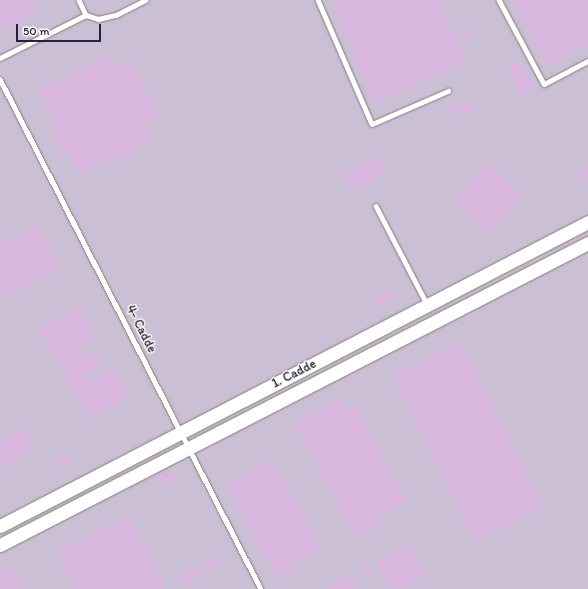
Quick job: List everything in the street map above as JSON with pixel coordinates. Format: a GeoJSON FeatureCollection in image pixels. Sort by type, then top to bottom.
{"type":"FeatureCollection","features":[{"type":"Feature","properties":{"kind":"street","name":"1. Cadde"},"geometry":{"type":"LineString","coordinates":[[0,526],[588,222]]}},
{"type":"Feature","properties":{"kind":"street"},"geometry":{"type":"LineString","coordinates":[[0,546],[588,243]]}},
{"type":"Feature","properties":{"kind":"lane"},"geometry":{"type":"LineString","coordinates":[[79,0],[86,15],[98,20],[116,15],[145,0]]}},
{"type":"Feature","properties":{"kind":"lane"},"geometry":{"type":"LineString","coordinates":[[318,0],[372,124],[448,91]]}},
{"type":"Feature","properties":{"kind":"lane"},"geometry":{"type":"LineString","coordinates":[[499,0],[544,84],[588,61]]}},
{"type":"Feature","properties":{"kind":"lane"},"geometry":{"type":"LineString","coordinates":[[0,58],[86,15]]}},
{"type":"Feature","properties":{"kind":"lane","name":"4- Cadde"},"geometry":{"type":"LineString","coordinates":[[0,79],[261,589]]}},
{"type":"Feature","properties":{"kind":"lane"},"geometry":{"type":"LineString","coordinates":[[376,206],[428,305]]}},
{"type":"Feature","properties":{"kind":"shaded area"},"geometry":{"type":"Polygon","coordinates":[[[0,0],[588,0],[588,589],[0,589],[0,0]]]}},
{"type":"Feature","properties":{"kind":"building"},"geometry":{"type":"Polygon","coordinates":[[[0,0],[40,0],[31,5],[36,13],[6,29],[0,18],[0,0]]]}},
{"type":"Feature","properties":{"kind":"building"},"geometry":{"type":"Polygon","coordinates":[[[345,0],[438,0],[466,62],[375,103],[332,6],[345,0]]]}},
{"type":"Feature","properties":{"kind":"building"},"geometry":{"type":"Polygon","coordinates":[[[512,0],[587,0],[588,44],[548,66],[512,0]]]}},
{"type":"Feature","properties":{"kind":"building"},"geometry":{"type":"Polygon","coordinates":[[[465,28],[470,36],[465,40],[460,32],[465,28]]]}},
{"type":"Feature","properties":{"kind":"building"},"geometry":{"type":"Polygon","coordinates":[[[107,56],[114,69],[129,60],[160,116],[143,126],[151,140],[129,151],[133,158],[123,163],[118,154],[80,175],[66,150],[62,152],[51,131],[59,127],[37,89],[51,82],[54,86],[107,56]]]}},
{"type":"Feature","properties":{"kind":"building"},"geometry":{"type":"Polygon","coordinates":[[[519,61],[529,80],[532,78],[536,87],[520,96],[508,67],[519,61]]]}},
{"type":"Feature","properties":{"kind":"building"},"geometry":{"type":"Polygon","coordinates":[[[43,65],[46,70],[38,75],[35,70],[43,65]]]}},
{"type":"Feature","properties":{"kind":"building"},"geometry":{"type":"Polygon","coordinates":[[[474,102],[476,111],[451,115],[449,106],[474,102]]]}},
{"type":"Feature","properties":{"kind":"building"},"geometry":{"type":"Polygon","coordinates":[[[377,157],[386,173],[352,191],[343,175],[377,157]]]}},
{"type":"Feature","properties":{"kind":"building"},"geometry":{"type":"Polygon","coordinates":[[[488,163],[523,197],[488,233],[453,199],[488,163]]]}},
{"type":"Feature","properties":{"kind":"building"},"geometry":{"type":"Polygon","coordinates":[[[588,165],[588,181],[585,182],[579,170],[588,165]]]}},
{"type":"Feature","properties":{"kind":"building"},"geometry":{"type":"Polygon","coordinates":[[[38,225],[60,269],[0,300],[0,245],[38,225]]]}},
{"type":"Feature","properties":{"kind":"building"},"geometry":{"type":"Polygon","coordinates":[[[392,289],[397,298],[379,309],[374,300],[392,289]]]}},
{"type":"Feature","properties":{"kind":"building"},"geometry":{"type":"Polygon","coordinates":[[[78,307],[94,337],[75,348],[80,358],[94,350],[102,364],[84,374],[89,382],[113,368],[129,397],[90,419],[39,329],[78,307]]]}},
{"type":"Feature","properties":{"kind":"building"},"geometry":{"type":"Polygon","coordinates":[[[460,342],[543,508],[475,542],[392,376],[460,342]]]}},
{"type":"Feature","properties":{"kind":"building"},"geometry":{"type":"Polygon","coordinates":[[[353,367],[358,376],[349,381],[344,372],[353,367]]]}},
{"type":"Feature","properties":{"kind":"building"},"geometry":{"type":"Polygon","coordinates":[[[340,399],[347,411],[355,407],[407,501],[377,518],[381,524],[356,538],[294,424],[340,399]]]}},
{"type":"Feature","properties":{"kind":"building"},"geometry":{"type":"Polygon","coordinates":[[[23,428],[35,450],[0,469],[0,440],[23,428]]]}},
{"type":"Feature","properties":{"kind":"building"},"geometry":{"type":"Polygon","coordinates":[[[65,455],[71,463],[62,469],[56,461],[65,455]]]}},
{"type":"Feature","properties":{"kind":"building"},"geometry":{"type":"Polygon","coordinates":[[[272,459],[321,548],[288,567],[292,574],[283,580],[278,572],[275,574],[225,485],[272,459]]]}},
{"type":"Feature","properties":{"kind":"building"},"geometry":{"type":"Polygon","coordinates":[[[170,470],[175,480],[161,487],[156,477],[170,470]]]}},
{"type":"Feature","properties":{"kind":"building"},"geometry":{"type":"Polygon","coordinates":[[[128,516],[165,586],[160,589],[75,589],[56,553],[128,516]]]}},
{"type":"Feature","properties":{"kind":"building"},"geometry":{"type":"Polygon","coordinates":[[[408,545],[425,575],[401,589],[391,589],[376,563],[408,545]]]}},
{"type":"Feature","properties":{"kind":"building"},"geometry":{"type":"Polygon","coordinates":[[[216,557],[220,567],[206,574],[201,564],[216,557]]]}},
{"type":"Feature","properties":{"kind":"building"},"geometry":{"type":"Polygon","coordinates":[[[196,567],[201,576],[183,586],[178,576],[196,567]]]}},
{"type":"Feature","properties":{"kind":"building"},"geometry":{"type":"Polygon","coordinates":[[[363,567],[371,567],[371,574],[363,574],[363,567]]]}},
{"type":"Feature","properties":{"kind":"building"},"geometry":{"type":"Polygon","coordinates":[[[13,568],[23,587],[0,589],[0,574],[13,568]]]}},
{"type":"Feature","properties":{"kind":"building"},"geometry":{"type":"Polygon","coordinates":[[[350,576],[357,589],[325,589],[350,576]]]}}]}
